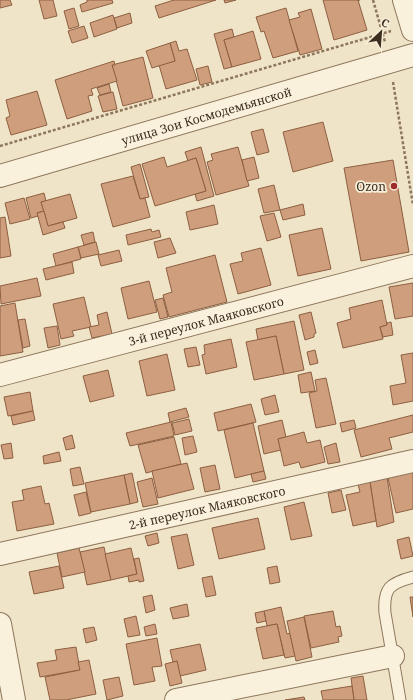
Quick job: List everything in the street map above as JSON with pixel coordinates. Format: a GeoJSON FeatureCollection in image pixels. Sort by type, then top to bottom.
{"type":"FeatureCollection","features":[{"type":"Feature","properties":{"kind":"street"},"geometry":{"type":"LineString","coordinates":[[404,0],[412,28]]}},
{"type":"Feature","properties":{"kind":"street","name":"улица Зои Космодемьянской"},"geometry":{"type":"LineString","coordinates":[[0,176],[413,55]]}},
{"type":"Feature","properties":{"kind":"street","name":"3-й переулок Маяковского"},"geometry":{"type":"LineString","coordinates":[[0,376],[413,266]]}},
{"type":"Feature","properties":{"kind":"street","name":"2-й переулок Маяковского"},"geometry":{"type":"LineString","coordinates":[[0,554],[413,461]]}},
{"type":"Feature","properties":{"kind":"street"},"geometry":{"type":"LineString","coordinates":[[0,624],[14,700]]}},
{"type":"Feature","properties":{"kind":"street"},"geometry":{"type":"LineString","coordinates":[[176,700],[393,656]]}},
{"type":"Feature","properties":{"kind":"lane"},"geometry":{"type":"LineString","coordinates":[[400,700],[384,600],[390,587],[398,580],[413,576]]}},
{"type":"Feature","properties":{"kind":"path"},"geometry":{"type":"LineString","coordinates":[[373,0],[390,61],[413,205]]}},
{"type":"Feature","properties":{"kind":"path"},"geometry":{"type":"LineString","coordinates":[[0,146],[382,34],[412,28]]}},
{"type":"Feature","properties":{"kind":"building"},"geometry":{"type":"Polygon","coordinates":[[[0,0],[10,0],[12,5],[0,8],[0,0]]]}},
{"type":"Feature","properties":{"kind":"building"},"geometry":{"type":"Polygon","coordinates":[[[39,0],[53,0],[57,16],[44,19],[39,0]]]}},
{"type":"Feature","properties":{"kind":"building"},"geometry":{"type":"Polygon","coordinates":[[[87,0],[112,0],[113,3],[82,12],[80,5],[87,2],[87,0]]]}},
{"type":"Feature","properties":{"kind":"building"},"geometry":{"type":"Polygon","coordinates":[[[174,0],[216,0],[159,18],[155,6],[174,0]]]}},
{"type":"Feature","properties":{"kind":"building"},"geometry":{"type":"Polygon","coordinates":[[[224,0],[236,0],[225,3],[224,0]]]}},
{"type":"Feature","properties":{"kind":"building"},"geometry":{"type":"Polygon","coordinates":[[[323,0],[358,0],[367,30],[334,40],[323,0]]]}},
{"type":"Feature","properties":{"kind":"building"},"geometry":{"type":"Polygon","coordinates":[[[74,8],[79,26],[69,29],[64,11],[74,8]]]}},
{"type":"Feature","properties":{"kind":"building"},"geometry":{"type":"Polygon","coordinates":[[[286,8],[298,51],[273,58],[264,31],[261,32],[256,17],[286,8]]]}},
{"type":"Feature","properties":{"kind":"building"},"geometry":{"type":"Polygon","coordinates":[[[311,9],[322,49],[300,55],[289,20],[300,17],[298,13],[311,9]]]}},
{"type":"Feature","properties":{"kind":"building"},"geometry":{"type":"Polygon","coordinates":[[[130,13],[132,23],[117,28],[114,18],[130,13]]]}},
{"type":"Feature","properties":{"kind":"building"},"geometry":{"type":"Polygon","coordinates":[[[113,15],[117,29],[94,37],[90,23],[113,15]]]}},
{"type":"Feature","properties":{"kind":"building"},"geometry":{"type":"Polygon","coordinates":[[[84,26],[88,38],[72,43],[68,31],[84,26]]]}},
{"type":"Feature","properties":{"kind":"building"},"geometry":{"type":"Polygon","coordinates":[[[232,29],[234,37],[224,40],[232,67],[224,69],[214,34],[232,29]]]}},
{"type":"Feature","properties":{"kind":"building"},"geometry":{"type":"Polygon","coordinates":[[[253,31],[261,59],[232,67],[224,40],[253,31]]]}},
{"type":"Feature","properties":{"kind":"building"},"geometry":{"type":"Polygon","coordinates":[[[176,41],[179,51],[187,49],[197,80],[166,89],[159,65],[175,61],[170,43],[176,41]]]}},
{"type":"Feature","properties":{"kind":"building"},"geometry":{"type":"Polygon","coordinates":[[[170,43],[175,61],[152,68],[146,51],[170,43]]]}},
{"type":"Feature","properties":{"kind":"building"},"geometry":{"type":"Polygon","coordinates":[[[143,57],[153,98],[123,106],[112,65],[143,57]]]}},
{"type":"Feature","properties":{"kind":"building"},"geometry":{"type":"Polygon","coordinates":[[[114,61],[115,65],[112,65],[117,81],[91,89],[93,95],[88,96],[92,111],[67,119],[55,80],[114,61]]]}},
{"type":"Feature","properties":{"kind":"building"},"geometry":{"type":"Polygon","coordinates":[[[208,66],[212,82],[200,85],[196,69],[208,66]]]}},
{"type":"Feature","properties":{"kind":"building"},"geometry":{"type":"Polygon","coordinates":[[[109,84],[111,92],[100,95],[97,88],[109,84]]]}},
{"type":"Feature","properties":{"kind":"building"},"geometry":{"type":"Polygon","coordinates":[[[37,91],[47,125],[11,135],[6,118],[10,116],[6,100],[37,91]]]}},
{"type":"Feature","properties":{"kind":"building"},"geometry":{"type":"Polygon","coordinates":[[[113,92],[117,109],[103,112],[98,96],[113,92]]]}},
{"type":"Feature","properties":{"kind":"building"},"geometry":{"type":"Polygon","coordinates":[[[323,122],[333,161],[293,172],[283,132],[323,122]]]}},
{"type":"Feature","properties":{"kind":"building"},"geometry":{"type":"Polygon","coordinates":[[[263,129],[269,152],[257,155],[251,132],[263,129]]]}},
{"type":"Feature","properties":{"kind":"building"},"geometry":{"type":"Polygon","coordinates":[[[201,147],[214,196],[197,201],[195,194],[206,191],[196,158],[188,161],[185,152],[201,147]]]}},
{"type":"Feature","properties":{"kind":"building"},"geometry":{"type":"Polygon","coordinates":[[[238,147],[249,186],[216,195],[207,162],[213,160],[211,154],[238,147]]]}},
{"type":"Feature","properties":{"kind":"building"},"geometry":{"type":"Polygon","coordinates":[[[164,157],[167,167],[196,158],[206,191],[155,206],[142,164],[164,157]]]}},
{"type":"Feature","properties":{"kind":"building"},"geometry":{"type":"Polygon","coordinates":[[[254,157],[259,178],[247,181],[242,160],[254,157]]]}},
{"type":"Feature","properties":{"kind":"building"},"geometry":{"type":"Polygon","coordinates":[[[393,160],[409,252],[361,261],[344,168],[393,160]]]}},
{"type":"Feature","properties":{"kind":"building"},"geometry":{"type":"Polygon","coordinates":[[[140,164],[149,197],[140,199],[131,167],[140,164]]]}},
{"type":"Feature","properties":{"kind":"building"},"geometry":{"type":"Polygon","coordinates":[[[133,176],[140,199],[145,198],[150,217],[113,227],[101,184],[133,176]]]}},
{"type":"Feature","properties":{"kind":"building"},"geometry":{"type":"Polygon","coordinates":[[[274,185],[280,210],[264,213],[258,189],[274,185]]]}},
{"type":"Feature","properties":{"kind":"building"},"geometry":{"type":"Polygon","coordinates":[[[44,193],[46,201],[41,202],[44,211],[37,213],[38,216],[31,218],[26,198],[44,193]]]}},
{"type":"Feature","properties":{"kind":"building"},"geometry":{"type":"Polygon","coordinates":[[[70,194],[77,218],[48,226],[41,202],[70,194]]]}},
{"type":"Feature","properties":{"kind":"building"},"geometry":{"type":"Polygon","coordinates":[[[24,198],[30,219],[10,224],[5,203],[24,198]]]}},
{"type":"Feature","properties":{"kind":"building"},"geometry":{"type":"Polygon","coordinates":[[[303,204],[305,215],[283,220],[280,210],[303,204]]]}},
{"type":"Feature","properties":{"kind":"building"},"geometry":{"type":"Polygon","coordinates":[[[214,205],[218,224],[190,230],[186,212],[214,205]]]}},
{"type":"Feature","properties":{"kind":"building"},"geometry":{"type":"Polygon","coordinates":[[[44,211],[48,226],[63,222],[65,228],[43,235],[37,213],[44,211]]]}},
{"type":"Feature","properties":{"kind":"building"},"geometry":{"type":"Polygon","coordinates":[[[274,213],[281,237],[267,241],[260,216],[274,213]]]}},
{"type":"Feature","properties":{"kind":"building"},"geometry":{"type":"Polygon","coordinates":[[[5,217],[11,256],[0,258],[0,218],[5,217]]]}},
{"type":"Feature","properties":{"kind":"building"},"geometry":{"type":"Polygon","coordinates":[[[322,228],[331,269],[298,276],[289,235],[322,228]]]}},
{"type":"Feature","properties":{"kind":"building"},"geometry":{"type":"Polygon","coordinates":[[[151,229],[152,232],[159,230],[161,237],[128,245],[126,235],[151,229]]]}},
{"type":"Feature","properties":{"kind":"building"},"geometry":{"type":"Polygon","coordinates":[[[93,232],[95,242],[84,245],[81,235],[93,232]]]}},
{"type":"Feature","properties":{"kind":"building"},"geometry":{"type":"Polygon","coordinates":[[[170,238],[176,253],[158,258],[154,242],[170,238]]]}},
{"type":"Feature","properties":{"kind":"building"},"geometry":{"type":"Polygon","coordinates":[[[96,242],[99,254],[81,258],[78,247],[96,242]]]}},
{"type":"Feature","properties":{"kind":"building"},"geometry":{"type":"Polygon","coordinates":[[[78,247],[81,259],[56,266],[53,254],[78,247]]]}},
{"type":"Feature","properties":{"kind":"building"},"geometry":{"type":"Polygon","coordinates":[[[261,248],[271,285],[238,294],[230,264],[243,261],[241,253],[261,248]]]}},
{"type":"Feature","properties":{"kind":"building"},"geometry":{"type":"Polygon","coordinates":[[[119,250],[122,261],[101,266],[98,255],[119,250]]]}},
{"type":"Feature","properties":{"kind":"building"},"geometry":{"type":"Polygon","coordinates":[[[215,255],[227,302],[169,317],[163,295],[172,292],[166,268],[215,255]]]}},
{"type":"Feature","properties":{"kind":"building"},"geometry":{"type":"Polygon","coordinates":[[[72,262],[74,273],[46,280],[43,269],[72,262]]]}},
{"type":"Feature","properties":{"kind":"building"},"geometry":{"type":"Polygon","coordinates":[[[37,278],[41,296],[1,304],[0,286],[37,278]]]}},
{"type":"Feature","properties":{"kind":"building"},"geometry":{"type":"Polygon","coordinates":[[[149,281],[157,312],[128,319],[121,288],[149,281]]]}},
{"type":"Feature","properties":{"kind":"building"},"geometry":{"type":"Polygon","coordinates":[[[413,283],[413,316],[395,319],[389,287],[413,283]]]}},
{"type":"Feature","properties":{"kind":"building"},"geometry":{"type":"Polygon","coordinates":[[[84,297],[91,327],[72,331],[74,336],[61,339],[53,304],[84,297]]]}},
{"type":"Feature","properties":{"kind":"building"},"geometry":{"type":"Polygon","coordinates":[[[163,298],[168,317],[160,319],[155,300],[163,298]]]}},
{"type":"Feature","properties":{"kind":"building"},"geometry":{"type":"Polygon","coordinates":[[[382,300],[387,325],[380,327],[383,339],[343,348],[337,323],[351,319],[349,308],[382,300]]]}},
{"type":"Feature","properties":{"kind":"building"},"geometry":{"type":"Polygon","coordinates":[[[15,303],[23,352],[0,356],[0,306],[15,303]]]}},
{"type":"Feature","properties":{"kind":"building"},"geometry":{"type":"Polygon","coordinates":[[[107,312],[112,334],[92,338],[89,327],[99,325],[97,315],[107,312]]]}},
{"type":"Feature","properties":{"kind":"building"},"geometry":{"type":"Polygon","coordinates":[[[311,312],[316,333],[314,334],[314,337],[305,340],[299,315],[311,312]]]}},
{"type":"Feature","properties":{"kind":"building"},"geometry":{"type":"Polygon","coordinates":[[[25,319],[30,346],[23,348],[18,320],[25,319]]]}},
{"type":"Feature","properties":{"kind":"building"},"geometry":{"type":"Polygon","coordinates":[[[294,321],[304,370],[284,374],[276,336],[258,340],[256,329],[294,321]]]}},
{"type":"Feature","properties":{"kind":"building"},"geometry":{"type":"Polygon","coordinates":[[[391,322],[393,335],[383,337],[380,327],[391,322]]]}},
{"type":"Feature","properties":{"kind":"building"},"geometry":{"type":"Polygon","coordinates":[[[57,326],[60,345],[48,348],[44,328],[57,326]]]}},
{"type":"Feature","properties":{"kind":"building"},"geometry":{"type":"Polygon","coordinates":[[[276,336],[284,374],[254,380],[246,342],[276,336]]]}},
{"type":"Feature","properties":{"kind":"building"},"geometry":{"type":"Polygon","coordinates":[[[231,339],[237,367],[206,374],[202,355],[205,354],[204,345],[231,339]]]}},
{"type":"Feature","properties":{"kind":"building"},"geometry":{"type":"Polygon","coordinates":[[[196,347],[200,365],[188,367],[184,349],[196,347]]]}},
{"type":"Feature","properties":{"kind":"building"},"geometry":{"type":"Polygon","coordinates":[[[315,350],[318,363],[310,365],[307,352],[315,350]]]}},
{"type":"Feature","properties":{"kind":"building"},"geometry":{"type":"Polygon","coordinates":[[[413,353],[413,401],[393,405],[390,386],[406,383],[401,355],[413,353]]]}},
{"type":"Feature","properties":{"kind":"building"},"geometry":{"type":"Polygon","coordinates":[[[167,354],[175,390],[147,396],[139,361],[167,354]]]}},
{"type":"Feature","properties":{"kind":"building"},"geometry":{"type":"Polygon","coordinates":[[[108,370],[114,396],[90,402],[83,376],[108,370]]]}},
{"type":"Feature","properties":{"kind":"building"},"geometry":{"type":"Polygon","coordinates":[[[311,372],[315,391],[301,393],[298,375],[311,372]]]}},
{"type":"Feature","properties":{"kind":"building"},"geometry":{"type":"Polygon","coordinates":[[[326,378],[336,424],[316,428],[309,393],[317,391],[315,380],[326,378]]]}},
{"type":"Feature","properties":{"kind":"building"},"geometry":{"type":"Polygon","coordinates":[[[30,392],[33,411],[8,416],[4,397],[30,392]]]}},
{"type":"Feature","properties":{"kind":"building"},"geometry":{"type":"Polygon","coordinates":[[[275,395],[279,412],[265,415],[261,399],[275,395]]]}},
{"type":"Feature","properties":{"kind":"building"},"geometry":{"type":"Polygon","coordinates":[[[251,404],[256,422],[218,431],[214,413],[251,404]]]}},
{"type":"Feature","properties":{"kind":"building"},"geometry":{"type":"Polygon","coordinates":[[[186,408],[189,417],[170,422],[168,413],[186,408]]]}},
{"type":"Feature","properties":{"kind":"building"},"geometry":{"type":"Polygon","coordinates":[[[33,411],[35,420],[13,425],[11,416],[33,411]]]}},
{"type":"Feature","properties":{"kind":"building"},"geometry":{"type":"Polygon","coordinates":[[[413,415],[413,432],[389,438],[392,449],[361,457],[354,430],[413,415]]]}},
{"type":"Feature","properties":{"kind":"building"},"geometry":{"type":"Polygon","coordinates":[[[189,419],[192,431],[175,435],[172,423],[189,419]]]}},
{"type":"Feature","properties":{"kind":"building"},"geometry":{"type":"Polygon","coordinates":[[[282,420],[286,437],[278,439],[281,450],[264,454],[258,426],[282,420]]]}},
{"type":"Feature","properties":{"kind":"building"},"geometry":{"type":"Polygon","coordinates":[[[354,420],[356,428],[342,432],[340,423],[354,420]]]}},
{"type":"Feature","properties":{"kind":"building"},"geometry":{"type":"Polygon","coordinates":[[[171,422],[174,436],[130,446],[126,433],[171,422]]]}},
{"type":"Feature","properties":{"kind":"building"},"geometry":{"type":"Polygon","coordinates":[[[253,423],[264,471],[235,478],[224,430],[253,423]]]}},
{"type":"Feature","properties":{"kind":"building"},"geometry":{"type":"Polygon","coordinates":[[[304,432],[307,443],[320,440],[325,462],[301,468],[299,462],[284,466],[278,439],[304,432]]]}},
{"type":"Feature","properties":{"kind":"building"},"geometry":{"type":"Polygon","coordinates":[[[72,435],[75,448],[66,450],[63,438],[72,435]]]}},
{"type":"Feature","properties":{"kind":"building"},"geometry":{"type":"Polygon","coordinates":[[[193,436],[197,452],[185,455],[182,438],[193,436]]]}},
{"type":"Feature","properties":{"kind":"building"},"geometry":{"type":"Polygon","coordinates":[[[174,437],[181,464],[146,473],[138,445],[174,437]]]}},
{"type":"Feature","properties":{"kind":"building"},"geometry":{"type":"Polygon","coordinates":[[[11,443],[13,458],[4,459],[1,445],[11,443]]]}},
{"type":"Feature","properties":{"kind":"building"},"geometry":{"type":"Polygon","coordinates":[[[336,443],[340,462],[328,464],[324,447],[336,443]]]}},
{"type":"Feature","properties":{"kind":"building"},"geometry":{"type":"Polygon","coordinates":[[[59,452],[61,461],[44,464],[43,456],[59,452]]]}},
{"type":"Feature","properties":{"kind":"building"},"geometry":{"type":"Polygon","coordinates":[[[187,463],[194,489],[158,498],[152,471],[187,463]]]}},
{"type":"Feature","properties":{"kind":"building"},"geometry":{"type":"Polygon","coordinates":[[[215,465],[220,489],[205,492],[200,468],[215,465]]]}},
{"type":"Feature","properties":{"kind":"building"},"geometry":{"type":"Polygon","coordinates":[[[80,467],[84,484],[73,486],[70,469],[80,467]]]}},
{"type":"Feature","properties":{"kind":"building"},"geometry":{"type":"Polygon","coordinates":[[[264,471],[266,479],[253,482],[251,474],[264,471]]]}},
{"type":"Feature","properties":{"kind":"building"},"geometry":{"type":"Polygon","coordinates":[[[413,472],[413,509],[396,513],[388,478],[413,472]]]}},
{"type":"Feature","properties":{"kind":"building"},"geometry":{"type":"Polygon","coordinates":[[[132,473],[138,502],[130,504],[124,475],[132,473]]]}},
{"type":"Feature","properties":{"kind":"building"},"geometry":{"type":"Polygon","coordinates":[[[124,475],[130,504],[91,512],[85,483],[124,475]]]}},
{"type":"Feature","properties":{"kind":"building"},"geometry":{"type":"Polygon","coordinates":[[[387,477],[394,522],[377,527],[370,482],[387,477]]]}},
{"type":"Feature","properties":{"kind":"building"},"geometry":{"type":"Polygon","coordinates":[[[152,478],[158,504],[143,507],[137,482],[152,478]]]}},
{"type":"Feature","properties":{"kind":"building"},"geometry":{"type":"Polygon","coordinates":[[[370,482],[376,521],[353,526],[346,495],[360,492],[358,484],[370,482]]]}},
{"type":"Feature","properties":{"kind":"building"},"geometry":{"type":"Polygon","coordinates":[[[41,486],[45,504],[49,503],[54,524],[17,531],[12,502],[24,500],[22,490],[41,486]]]}},
{"type":"Feature","properties":{"kind":"building"},"geometry":{"type":"Polygon","coordinates":[[[341,490],[346,510],[332,513],[328,493],[341,490]]]}},
{"type":"Feature","properties":{"kind":"building"},"geometry":{"type":"Polygon","coordinates":[[[86,492],[91,513],[79,516],[74,495],[86,492]]]}},
{"type":"Feature","properties":{"kind":"building"},"geometry":{"type":"Polygon","coordinates":[[[304,502],[312,536],[291,540],[284,507],[304,502]]]}},
{"type":"Feature","properties":{"kind":"building"},"geometry":{"type":"Polygon","coordinates":[[[258,518],[265,549],[219,559],[212,528],[258,518]]]}},
{"type":"Feature","properties":{"kind":"building"},"geometry":{"type":"Polygon","coordinates":[[[157,533],[159,543],[148,546],[145,536],[157,533]]]}},
{"type":"Feature","properties":{"kind":"building"},"geometry":{"type":"Polygon","coordinates":[[[187,534],[194,565],[178,569],[171,537],[187,534]]]}},
{"type":"Feature","properties":{"kind":"building"},"geometry":{"type":"Polygon","coordinates":[[[409,537],[413,556],[401,559],[397,540],[409,537]]]}},
{"type":"Feature","properties":{"kind":"building"},"geometry":{"type":"Polygon","coordinates":[[[104,547],[111,580],[87,585],[80,552],[104,547]]]}},
{"type":"Feature","properties":{"kind":"building"},"geometry":{"type":"Polygon","coordinates":[[[79,548],[85,572],[62,577],[57,553],[79,548]]]}},
{"type":"Feature","properties":{"kind":"building"},"geometry":{"type":"Polygon","coordinates":[[[131,548],[137,574],[111,580],[105,554],[131,548]]]}},
{"type":"Feature","properties":{"kind":"building"},"geometry":{"type":"Polygon","coordinates":[[[139,558],[144,581],[139,582],[139,580],[129,582],[128,576],[137,574],[134,559],[139,558]]]}},
{"type":"Feature","properties":{"kind":"building"},"geometry":{"type":"Polygon","coordinates":[[[59,566],[64,588],[34,594],[29,572],[59,566]]]}},
{"type":"Feature","properties":{"kind":"building"},"geometry":{"type":"Polygon","coordinates":[[[277,566],[280,582],[270,584],[267,568],[277,566]]]}},
{"type":"Feature","properties":{"kind":"building"},"geometry":{"type":"Polygon","coordinates":[[[212,576],[216,595],[206,597],[202,578],[212,576]]]}},
{"type":"Feature","properties":{"kind":"building"},"geometry":{"type":"Polygon","coordinates":[[[152,595],[155,610],[146,613],[143,597],[152,595]]]}},
{"type":"Feature","properties":{"kind":"building"},"geometry":{"type":"Polygon","coordinates":[[[410,597],[413,597],[413,617],[410,597]]]}},
{"type":"Feature","properties":{"kind":"building"},"geometry":{"type":"Polygon","coordinates":[[[187,604],[189,616],[173,619],[170,608],[187,604]]]}},
{"type":"Feature","properties":{"kind":"building"},"geometry":{"type":"Polygon","coordinates":[[[281,607],[287,634],[290,633],[295,656],[285,658],[277,624],[267,626],[264,611],[281,607]]]}},
{"type":"Feature","properties":{"kind":"building"},"geometry":{"type":"Polygon","coordinates":[[[264,611],[266,621],[257,623],[255,613],[264,611]]]}},
{"type":"Feature","properties":{"kind":"building"},"geometry":{"type":"Polygon","coordinates":[[[333,611],[336,627],[340,626],[342,636],[338,637],[339,642],[311,648],[304,616],[333,611]]]}},
{"type":"Feature","properties":{"kind":"building"},"geometry":{"type":"Polygon","coordinates":[[[136,616],[140,635],[128,637],[124,619],[136,616]]]}},
{"type":"Feature","properties":{"kind":"building"},"geometry":{"type":"Polygon","coordinates":[[[304,617],[312,657],[296,661],[287,621],[304,617]]]}},
{"type":"Feature","properties":{"kind":"building"},"geometry":{"type":"Polygon","coordinates":[[[155,624],[157,634],[146,636],[144,627],[155,624]]]}},
{"type":"Feature","properties":{"kind":"building"},"geometry":{"type":"Polygon","coordinates":[[[277,624],[284,655],[263,659],[256,628],[277,624]]]}},
{"type":"Feature","properties":{"kind":"building"},"geometry":{"type":"Polygon","coordinates":[[[94,627],[97,640],[86,643],[83,629],[94,627]]]}},
{"type":"Feature","properties":{"kind":"building"},"geometry":{"type":"Polygon","coordinates":[[[157,638],[162,666],[152,667],[155,681],[134,685],[126,644],[157,638]]]}},
{"type":"Feature","properties":{"kind":"building"},"geometry":{"type":"Polygon","coordinates":[[[200,644],[206,670],[180,676],[177,661],[173,662],[170,650],[200,644]]]}},
{"type":"Feature","properties":{"kind":"building"},"geometry":{"type":"Polygon","coordinates":[[[76,647],[80,670],[40,677],[37,663],[57,660],[55,650],[76,647]]]}},
{"type":"Feature","properties":{"kind":"building"},"geometry":{"type":"Polygon","coordinates":[[[89,660],[96,694],[66,700],[50,700],[45,677],[80,670],[78,662],[89,660]]]}},
{"type":"Feature","properties":{"kind":"building"},"geometry":{"type":"Polygon","coordinates":[[[177,661],[182,683],[170,686],[165,664],[177,661]]]}},
{"type":"Feature","properties":{"kind":"building"},"geometry":{"type":"Polygon","coordinates":[[[363,676],[367,700],[354,700],[351,678],[363,676]]]}},
{"type":"Feature","properties":{"kind":"building"},"geometry":{"type":"Polygon","coordinates":[[[119,677],[123,696],[107,700],[103,680],[119,677]]]}},
{"type":"Feature","properties":{"kind":"building"},"geometry":{"type":"Polygon","coordinates":[[[352,686],[354,700],[323,700],[321,691],[352,686]]]}},
{"type":"Feature","properties":{"kind":"building"},"geometry":{"type":"Polygon","coordinates":[[[304,697],[305,700],[285,700],[304,697]]]}},
{"type":"Feature","properties":{"kind":"place","name":"Ozon"},"geometry":{"type":"Point","coordinates":[394,186]}}]}
